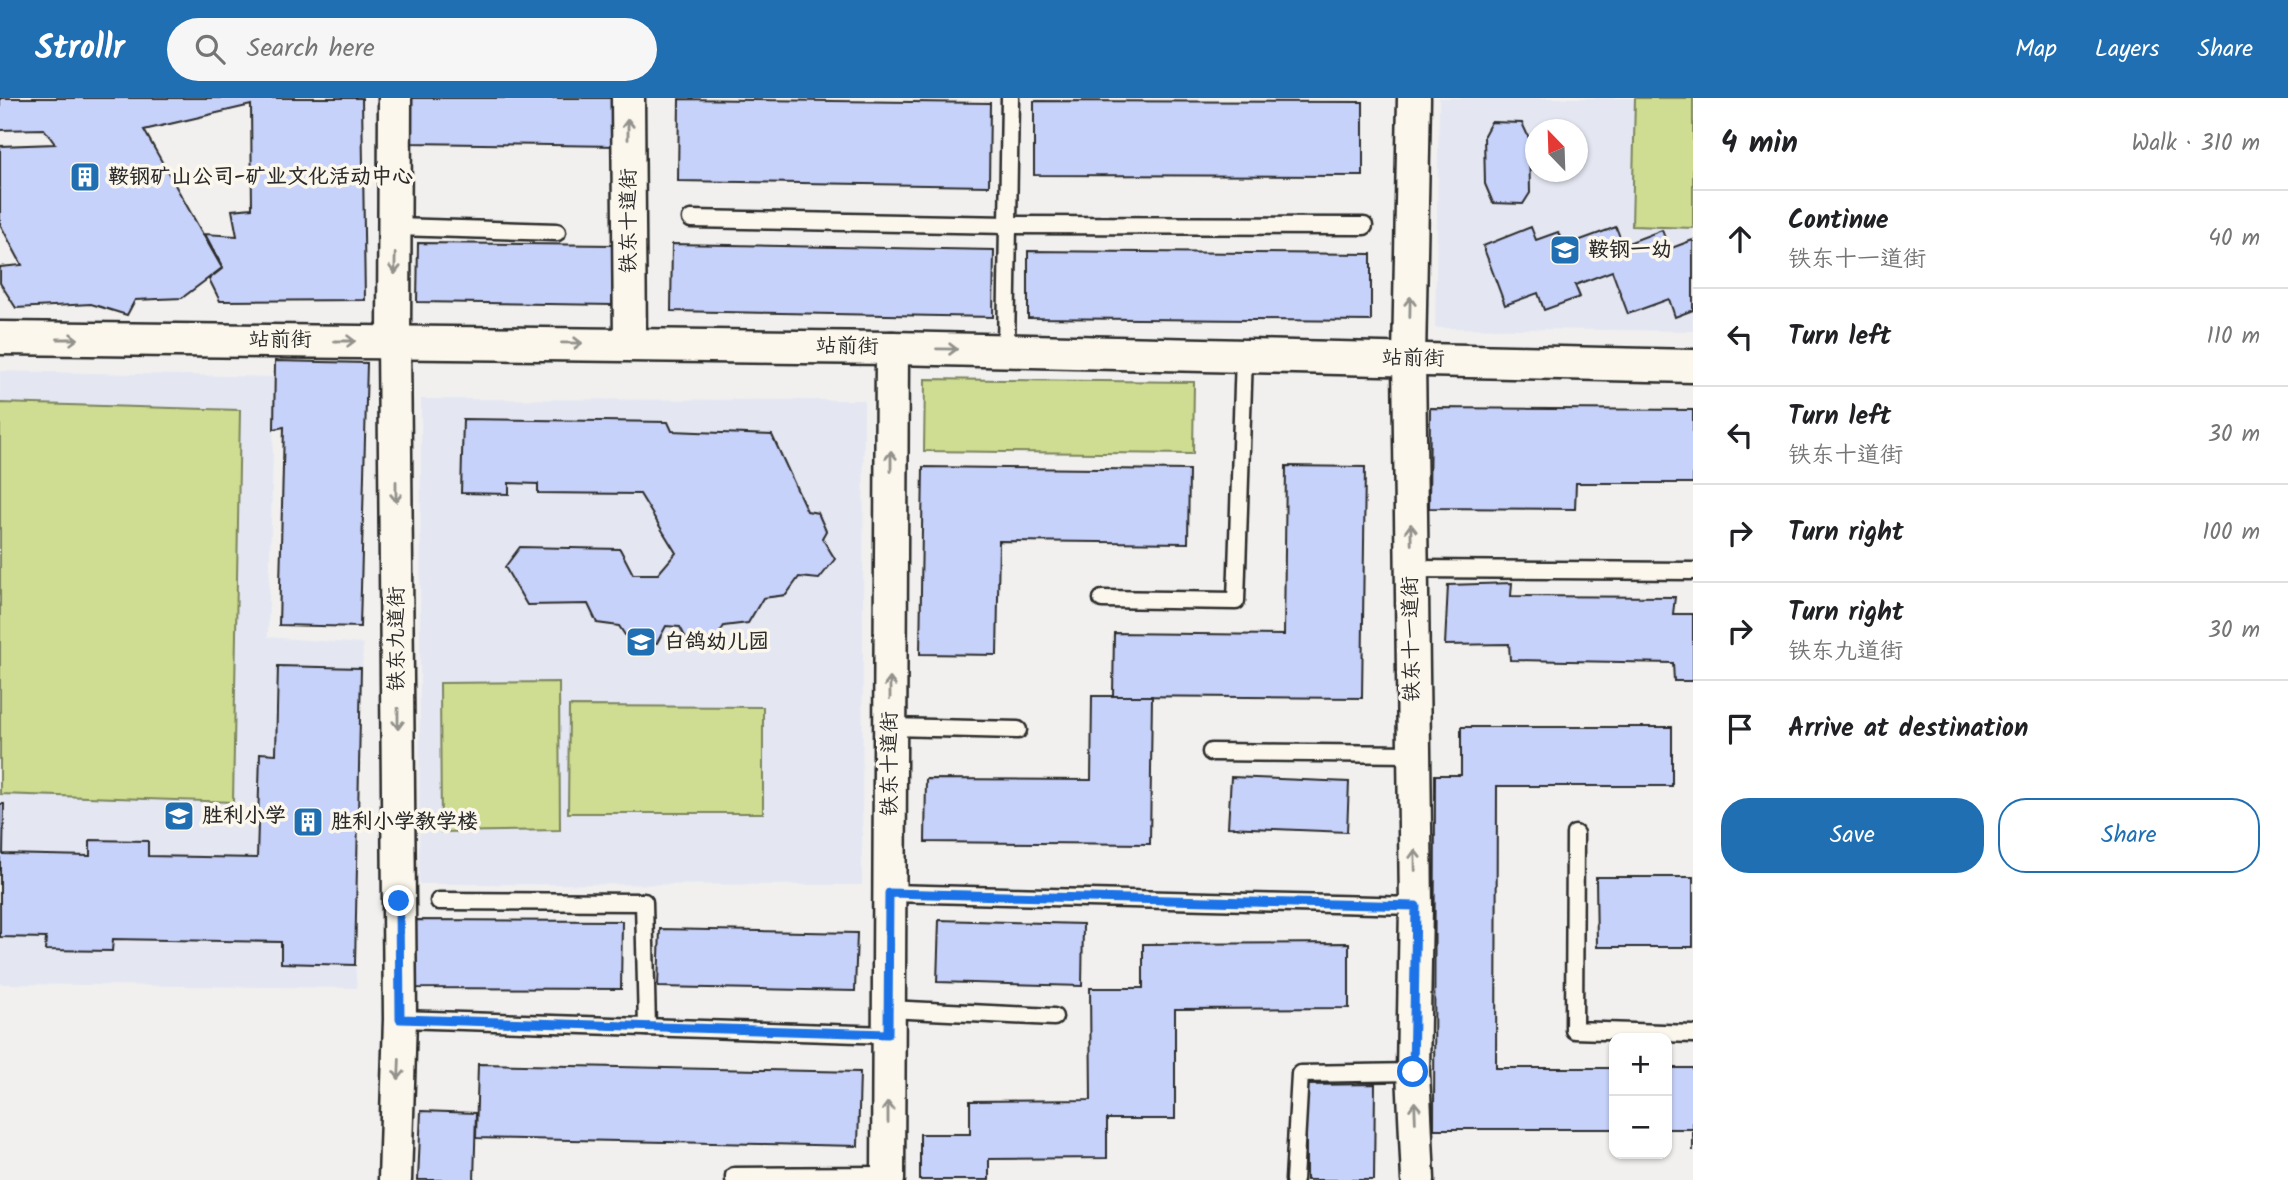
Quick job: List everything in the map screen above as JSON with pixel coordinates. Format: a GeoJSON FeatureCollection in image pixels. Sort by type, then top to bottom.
{"type":"FeatureCollection","features":[{"type":"Feature","properties":{"kind":"street","name":"铁东九道街"},"geometry":{"type":"LineString","coordinates":[[395,98],[394,341],[400,1019],[395,1180]]}},
{"type":"Feature","properties":{"kind":"street","name":"铁东十道街"},"geometry":{"type":"LineString","coordinates":[[628,98],[629,344]]}},
{"type":"Feature","properties":{"kind":"street","name":"铁东十一道街"},"geometry":{"type":"LineString","coordinates":[[1414,98],[1409,359],[1416,906],[1413,1072],[1418,1180]]}},
{"type":"Feature","properties":{"kind":"street","name":"站前街"},"geometry":{"type":"LineString","coordinates":[[0,338],[892,348],[1693,366]]}},
{"type":"Feature","properties":{"kind":"street","name":"铁东十道街"},"geometry":{"type":"LineString","coordinates":[[888,1178],[892,348]]}},
{"type":"Feature","properties":{"kind":"lane"},"geometry":{"type":"LineString","coordinates":[[1006,350],[1010,98]]}},
{"type":"Feature","properties":{"kind":"lane"},"geometry":{"type":"LineString","coordinates":[[691,219],[1009,225],[1364,226]]}},
{"type":"Feature","properties":{"kind":"lane"},"geometry":{"type":"LineString","coordinates":[[396,227],[556,232]]}},
{"type":"Feature","properties":{"kind":"lane"},"geometry":{"type":"LineString","coordinates":[[1102,599],[1236,601],[1244,355]]}},
{"type":"Feature","properties":{"kind":"lane"},"geometry":{"type":"LineString","coordinates":[[1411,569],[1693,570]]}},
{"type":"Feature","properties":{"kind":"lane"},"geometry":{"type":"LineString","coordinates":[[890,727],[1018,730]]}},
{"type":"Feature","properties":{"kind":"lane"},"geometry":{"type":"LineString","coordinates":[[1211,752],[1414,754]]}},
{"type":"Feature","properties":{"kind":"lane"},"geometry":{"type":"LineString","coordinates":[[1575,834],[1574,1030],[1693,1034]]}},
{"type":"Feature","properties":{"kind":"lane"},"geometry":{"type":"LineString","coordinates":[[889,893],[1416,906]]}},
{"type":"Feature","properties":{"kind":"lane"},"geometry":{"type":"LineString","coordinates":[[439,901],[644,901],[647,1027]]}},
{"type":"Feature","properties":{"kind":"lane"},"geometry":{"type":"LineString","coordinates":[[400,1019],[647,1027],[1054,1017]]}},
{"type":"Feature","properties":{"kind":"lane"},"geometry":{"type":"LineString","coordinates":[[1294,1180],[1300,1074],[1413,1072]]}},
{"type":"Feature","properties":{"kind":"lane"},"geometry":{"type":"LineString","coordinates":[[734,1180],[734,1177],[888,1178]]}},
{"type":"Feature","properties":{"kind":"shaded area","name":"鞍钢一幼"},"geometry":{"type":"Polygon","coordinates":[[[1439,98],[1693,98],[1693,331],[1435,328],[1439,98]]]}},
{"type":"Feature","properties":{"kind":"shaded area","name":"胜利小学"},"geometry":{"type":"Polygon","coordinates":[[[0,371],[275,377],[268,637],[363,644],[355,965],[357,988],[0,984],[0,371]]]}},
{"type":"Feature","properties":{"kind":"shaded area","name":"白鸽幼儿园"},"geometry":{"type":"Polygon","coordinates":[[[421,399],[864,400],[862,885],[419,884],[421,399]]]}},
{"type":"Feature","properties":{"kind":"green space"},"geometry":{"type":"Polygon","coordinates":[[[1635,98],[1693,98],[1693,228],[1632,226],[1635,98]]]}},
{"type":"Feature","properties":{"kind":"green space"},"geometry":{"type":"Polygon","coordinates":[[[925,379],[1194,382],[1193,454],[924,451],[925,379]]]}},
{"type":"Feature","properties":{"kind":"green space"},"geometry":{"type":"Polygon","coordinates":[[[0,403],[240,410],[233,802],[0,794],[0,403]]]}},
{"type":"Feature","properties":{"kind":"green space"},"geometry":{"type":"Polygon","coordinates":[[[559,682],[560,830],[441,832],[440,683],[559,682]]]}},
{"type":"Feature","properties":{"kind":"green space"},"geometry":{"type":"Polygon","coordinates":[[[569,706],[763,707],[763,813],[568,813],[569,706]]]}},
{"type":"Feature","properties":{"kind":"building","name":"鞍钢矿山公司-矿业文化活动中心"},"geometry":{"type":"Polygon","coordinates":[[[0,98],[362,98],[365,300],[220,301],[209,279],[223,268],[205,234],[237,236],[232,210],[252,208],[251,105],[144,130],[222,268],[182,298],[135,300],[127,315],[91,304],[16,308],[0,283],[0,267],[22,265],[0,224],[0,146],[55,144],[44,129],[0,130],[0,98]]]}},
{"type":"Feature","properties":{"kind":"building"},"geometry":{"type":"Polygon","coordinates":[[[409,98],[618,98],[617,146],[409,143],[409,98]]]}},
{"type":"Feature","properties":{"kind":"building"},"geometry":{"type":"Polygon","coordinates":[[[679,99],[990,103],[989,186],[678,181],[679,99]]]}},
{"type":"Feature","properties":{"kind":"building"},"geometry":{"type":"Polygon","coordinates":[[[1034,101],[1363,102],[1363,176],[1034,175],[1034,101]]]}},
{"type":"Feature","properties":{"kind":"building"},"geometry":{"type":"Polygon","coordinates":[[[1491,122],[1522,123],[1525,129],[1525,182],[1530,182],[1530,193],[1523,204],[1493,203],[1485,184],[1484,135],[1491,122]]]}},
{"type":"Feature","properties":{"kind":"building"},"geometry":{"type":"Polygon","coordinates":[[[1531,227],[1536,240],[1558,232],[1564,246],[1616,227],[1623,245],[1662,230],[1669,249],[1693,240],[1693,310],[1675,317],[1669,299],[1628,314],[1612,271],[1575,285],[1580,297],[1544,310],[1538,293],[1505,305],[1483,246],[1531,227]]]}},
{"type":"Feature","properties":{"kind":"building"},"geometry":{"type":"Polygon","coordinates":[[[418,243],[613,245],[612,305],[417,302],[418,243]]]}},
{"type":"Feature","properties":{"kind":"building"},"geometry":{"type":"Polygon","coordinates":[[[672,244],[994,250],[993,317],[671,311],[672,244]]]}},
{"type":"Feature","properties":{"kind":"building"},"geometry":{"type":"Polygon","coordinates":[[[1028,251],[1371,254],[1371,321],[1028,318],[1028,251]]]}},
{"type":"Feature","properties":{"kind":"building"},"geometry":{"type":"Polygon","coordinates":[[[275,361],[367,363],[360,627],[279,625],[284,427],[274,429],[275,361]]]}},
{"type":"Feature","properties":{"kind":"building"},"geometry":{"type":"Polygon","coordinates":[[[1430,408],[1693,410],[1693,483],[1576,483],[1575,509],[1429,508],[1430,408]]]}},
{"type":"Feature","properties":{"kind":"building"},"geometry":{"type":"Polygon","coordinates":[[[463,419],[668,422],[672,431],[772,435],[807,511],[818,513],[826,531],[822,538],[835,559],[819,579],[799,577],[786,595],[763,598],[748,623],[724,626],[712,645],[688,642],[680,627],[666,626],[657,643],[629,641],[619,626],[597,623],[588,604],[527,605],[505,567],[520,547],[620,549],[633,574],[658,574],[676,553],[640,494],[538,493],[538,484],[509,483],[509,494],[461,493],[463,419]]]}},
{"type":"Feature","properties":{"kind":"building"},"geometry":{"type":"Polygon","coordinates":[[[1286,466],[1365,467],[1362,698],[1113,696],[1114,633],[1284,635],[1286,466]]]}},
{"type":"Feature","properties":{"kind":"building"},"geometry":{"type":"Polygon","coordinates":[[[923,467],[1189,470],[1188,543],[999,541],[997,655],[920,654],[923,467]]]}},
{"type":"Feature","properties":{"kind":"building"},"geometry":{"type":"Polygon","coordinates":[[[1512,583],[1511,596],[1675,597],[1673,614],[1693,614],[1693,681],[1674,681],[1673,663],[1510,660],[1509,644],[1445,645],[1448,585],[1512,583]]]}},
{"type":"Feature","properties":{"kind":"building","name":"胜利小学教学楼"},"geometry":{"type":"Polygon","coordinates":[[[278,666],[361,668],[355,965],[281,963],[281,942],[113,939],[112,951],[45,950],[46,938],[0,937],[0,804],[4,804],[3,854],[90,856],[90,840],[148,841],[148,856],[257,858],[260,753],[276,754],[278,666]]]}},
{"type":"Feature","properties":{"kind":"building"},"geometry":{"type":"Polygon","coordinates":[[[1092,696],[1152,696],[1150,844],[925,842],[926,779],[1091,780],[1092,696]]]}},
{"type":"Feature","properties":{"kind":"building"},"geometry":{"type":"Polygon","coordinates":[[[1461,727],[1672,727],[1672,786],[1497,786],[1496,1068],[1609,1068],[1609,1129],[1434,1129],[1435,775],[1461,775],[1461,727]]]}},
{"type":"Feature","properties":{"kind":"building"},"geometry":{"type":"Polygon","coordinates":[[[1231,777],[1349,782],[1347,832],[1228,827],[1231,777]]]}},
{"type":"Feature","properties":{"kind":"building"},"geometry":{"type":"Polygon","coordinates":[[[1596,877],[1693,877],[1693,947],[1597,947],[1596,877]]]}},
{"type":"Feature","properties":{"kind":"building"},"geometry":{"type":"Polygon","coordinates":[[[414,920],[622,921],[621,989],[413,988],[414,920]]]}},
{"type":"Feature","properties":{"kind":"building"},"geometry":{"type":"Polygon","coordinates":[[[939,920],[1083,924],[1082,986],[937,982],[939,920]]]}},
{"type":"Feature","properties":{"kind":"building"},"geometry":{"type":"Polygon","coordinates":[[[660,929],[857,933],[855,991],[658,987],[660,929]]]}},
{"type":"Feature","properties":{"kind":"building"},"geometry":{"type":"Polygon","coordinates":[[[1349,943],[1349,1008],[1175,1009],[1175,1119],[1107,1119],[1107,1158],[989,1159],[989,1180],[920,1180],[920,1134],[970,1134],[970,1101],[1091,1100],[1090,988],[1143,988],[1143,944],[1349,943]]]}},
{"type":"Feature","properties":{"kind":"building"},"geometry":{"type":"Polygon","coordinates":[[[478,1064],[860,1072],[858,1146],[476,1138],[478,1064]]]}},
{"type":"Feature","properties":{"kind":"building"},"geometry":{"type":"Polygon","coordinates":[[[1672,1068],[1693,1068],[1693,1129],[1672,1129],[1672,1068]]]}},
{"type":"Feature","properties":{"kind":"building"},"geometry":{"type":"Polygon","coordinates":[[[1375,1084],[1374,1180],[1306,1180],[1306,1085],[1375,1084]]]}},
{"type":"Feature","properties":{"kind":"building"},"geometry":{"type":"Polygon","coordinates":[[[421,1111],[476,1113],[474,1180],[418,1180],[421,1111]]]}},
{"type":"Feature","properties":{"kind":"place","name":"鞍钢矿山公司-矿业文化活动中心"},"geometry":{"type":"Point","coordinates":[85,177]}},
{"type":"Feature","properties":{"kind":"place","name":"鞍钢一幼"},"geometry":{"type":"Point","coordinates":[1565,250]}},
{"type":"Feature","properties":{"kind":"place","name":"白鸽幼儿园"},"geometry":{"type":"Point","coordinates":[641,642]}},
{"type":"Feature","properties":{"kind":"place","name":"胜利小学"},"geometry":{"type":"Point","coordinates":[179,816]}},
{"type":"Feature","properties":{"kind":"place","name":"胜利小学教学楼"},"geometry":{"type":"Point","coordinates":[308,822]}},
{"type":"Feature","properties":{"kind":"route"},"geometry":{"type":"LineString","coordinates":[[399,901],[400,1019],[888,1034],[889,893],[1416,906],[1413,1072]]}}]}
